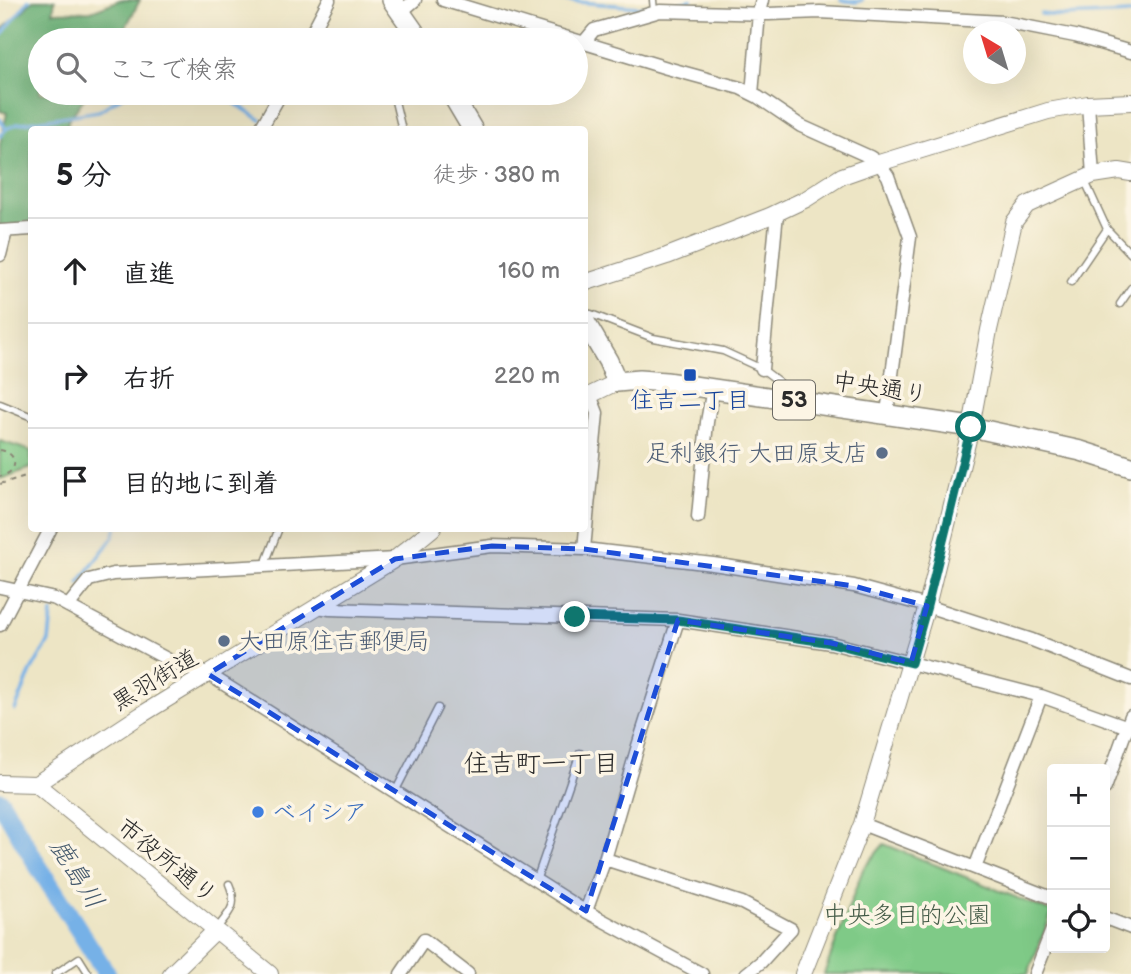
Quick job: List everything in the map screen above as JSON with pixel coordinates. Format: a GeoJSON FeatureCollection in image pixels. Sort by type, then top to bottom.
{"type":"FeatureCollection","features":[{"type":"Feature","properties":{"kind":"main road"},"geometry":{"type":"LineString","coordinates":[[403,4],[409,28]]}},
{"type":"Feature","properties":{"kind":"main road"},"geometry":{"type":"LineString","coordinates":[[458,105],[471,126]]}},
{"type":"Feature","properties":{"kind":"main road"},"geometry":{"type":"LineString","coordinates":[[588,327],[611,366],[617,382]]}},
{"type":"Feature","properties":{"kind":"main road","name":"中央通り"},"geometry":{"type":"LineString","coordinates":[[617,382],[666,382],[887,413],[971,427],[1081,451],[1131,467]]}},
{"type":"Feature","properties":{"kind":"street"},"geometry":{"type":"LineString","coordinates":[[314,28],[329,0]]}},
{"type":"Feature","properties":{"kind":"street"},"geometry":{"type":"LineString","coordinates":[[443,0],[537,28]]}},
{"type":"Feature","properties":{"kind":"street"},"geometry":{"type":"LineString","coordinates":[[588,37],[594,30],[654,6],[660,11],[760,7],[1003,22],[1075,36],[1131,52]]}},
{"type":"Feature","properties":{"kind":"street"},"geometry":{"type":"LineString","coordinates":[[752,94],[760,7]]}},
{"type":"Feature","properties":{"kind":"street"},"geometry":{"type":"LineString","coordinates":[[588,43],[740,88],[801,126],[879,163],[888,176],[911,237],[887,413]]}},
{"type":"Feature","properties":{"kind":"street"},"geometry":{"type":"LineString","coordinates":[[588,282],[667,256],[777,213],[806,200],[842,176],[879,163],[1048,111],[1088,104],[1131,102]]}},
{"type":"Feature","properties":{"kind":"street"},"geometry":{"type":"LineString","coordinates":[[1088,104],[1088,177]]}},
{"type":"Feature","properties":{"kind":"street"},"geometry":{"type":"LineString","coordinates":[[262,126],[274,105]]}},
{"type":"Feature","properties":{"kind":"street"},"geometry":{"type":"LineString","coordinates":[[803,974],[862,824],[927,606],[971,427],[989,330],[1014,222],[1027,205],[1088,177],[1119,171],[1131,173]]}},
{"type":"Feature","properties":{"kind":"street"},"geometry":{"type":"LineString","coordinates":[[762,369],[777,213]]}},
{"type":"Feature","properties":{"kind":"street"},"geometry":{"type":"LineString","coordinates":[[0,255],[3,231],[28,229]]}},
{"type":"Feature","properties":{"kind":"street"},"geometry":{"type":"LineString","coordinates":[[588,396],[617,382]]}},
{"type":"Feature","properties":{"kind":"street"},"geometry":{"type":"LineString","coordinates":[[698,517],[713,388]]}},
{"type":"Feature","properties":{"kind":"street"},"geometry":{"type":"LineString","coordinates":[[588,398],[597,413],[588,507]]}},
{"type":"Feature","properties":{"kind":"street"},"geometry":{"type":"LineString","coordinates":[[0,625],[49,532]]}},
{"type":"Feature","properties":{"kind":"street","name":"黒羽街道"},"geometry":{"type":"LineString","coordinates":[[36,784],[110,734],[395,559],[428,532]]}},
{"type":"Feature","properties":{"kind":"street"},"geometry":{"type":"LineString","coordinates":[[584,549],[586,532]]}},
{"type":"Feature","properties":{"kind":"street"},"geometry":{"type":"LineString","coordinates":[[68,606],[89,580],[113,574],[395,559],[492,546],[584,549],[713,564],[854,586],[1032,640],[1131,679]]}},
{"type":"Feature","properties":{"kind":"street"},"geometry":{"type":"LineString","coordinates":[[0,587],[55,599],[180,666],[208,674],[536,881],[702,974]]}},
{"type":"Feature","properties":{"kind":"street"},"geometry":{"type":"LineString","coordinates":[[318,607],[678,620],[831,643],[1041,696],[1130,724],[1110,775]]}},
{"type":"Feature","properties":{"kind":"street"},"geometry":{"type":"LineString","coordinates":[[586,911],[605,859],[678,620]]}},
{"type":"Feature","properties":{"kind":"street"},"geometry":{"type":"LineString","coordinates":[[975,868],[1041,696]]}},
{"type":"Feature","properties":{"kind":"street"},"geometry":{"type":"LineString","coordinates":[[0,783],[36,784]]}},
{"type":"Feature","properties":{"kind":"street","name":"市役所通り"},"geometry":{"type":"LineString","coordinates":[[36,784],[270,974]]}},
{"type":"Feature","properties":{"kind":"street"},"geometry":{"type":"LineString","coordinates":[[862,824],[1047,896]]}},
{"type":"Feature","properties":{"kind":"street"},"geometry":{"type":"LineString","coordinates":[[605,859],[742,903],[790,929],[761,962],[746,974]]}},
{"type":"Feature","properties":{"kind":"street"},"geometry":{"type":"LineString","coordinates":[[1110,920],[1131,928]]}},
{"type":"Feature","properties":{"kind":"street"},"geometry":{"type":"LineString","coordinates":[[172,974],[216,930]]}},
{"type":"Feature","properties":{"kind":"street"},"geometry":{"type":"LineString","coordinates":[[401,974],[424,940],[468,974]]}},
{"type":"Feature","properties":{"kind":"street"},"geometry":{"type":"LineString","coordinates":[[1035,974],[1047,943]]}},
{"type":"Feature","properties":{"kind":"lane"},"geometry":{"type":"LineString","coordinates":[[397,105],[401,126]]}},
{"type":"Feature","properties":{"kind":"lane"},"geometry":{"type":"LineString","coordinates":[[1088,177],[1107,229],[1131,254]]}},
{"type":"Feature","properties":{"kind":"lane"},"geometry":{"type":"LineString","coordinates":[[1071,282],[1107,229]]}},
{"type":"Feature","properties":{"kind":"lane"},"geometry":{"type":"LineString","coordinates":[[1120,304],[1131,288]]}},
{"type":"Feature","properties":{"kind":"lane"},"geometry":{"type":"LineString","coordinates":[[588,314],[653,338],[723,351],[762,369],[778,381],[781,398]]}},
{"type":"Feature","properties":{"kind":"lane"},"geometry":{"type":"LineString","coordinates":[[0,404],[28,415]]}},
{"type":"Feature","properties":{"kind":"lane"},"geometry":{"type":"LineString","coordinates":[[266,565],[278,532]]}},
{"type":"Feature","properties":{"kind":"lane"},"geometry":{"type":"LineString","coordinates":[[395,792],[438,708]]}},
{"type":"Feature","properties":{"kind":"lane"},"geometry":{"type":"LineString","coordinates":[[536,881],[580,753]]}},
{"type":"Feature","properties":{"kind":"lane"},"geometry":{"type":"LineString","coordinates":[[216,930],[230,913],[234,903],[229,884]]}},
{"type":"Feature","properties":{"kind":"lane"},"geometry":{"type":"LineString","coordinates":[[55,974],[79,958],[89,974]]}},
{"type":"Feature","properties":{"kind":"path"},"geometry":{"type":"LineString","coordinates":[[0,450],[8,452],[14,459],[11,471],[0,476]]}},
{"type":"Feature","properties":{"kind":"path"},"geometry":{"type":"LineString","coordinates":[[4,475],[7,482]]}},
{"type":"Feature","properties":{"kind":"path"},"geometry":{"type":"LineString","coordinates":[[0,484],[28,475]]}},
{"type":"Feature","properties":{"kind":"highlighted area"},"geometry":{"type":"Polygon","coordinates":[[[492,546],[584,549],[854,586],[927,606],[911,663],[831,643],[678,620],[586,911],[208,674],[395,559],[492,546]]]}},
{"type":"Feature","properties":{"kind":"green space"},"geometry":{"type":"Polygon","coordinates":[[[33,0],[55,0],[53,12],[91,11],[120,0],[140,0],[125,28],[28,28],[28,105],[79,105],[67,126],[28,126],[28,225],[0,228],[0,144],[7,113],[0,111],[0,31],[33,0]]]}},
{"type":"Feature","properties":{"kind":"green space"},"geometry":{"type":"Polygon","coordinates":[[[0,441],[28,450],[28,469],[0,479],[0,441]]]}},
{"type":"Feature","properties":{"kind":"green space","name":"中央多目的公園"},"geometry":{"type":"Polygon","coordinates":[[[884,844],[1047,910],[1047,925],[1028,974],[824,974],[863,869],[884,844]]]}},
{"type":"Feature","properties":{"kind":"waterway"},"geometry":{"type":"LineString","coordinates":[[0,37],[29,0]]}},
{"type":"Feature","properties":{"kind":"waterway"},"geometry":{"type":"LineString","coordinates":[[555,0],[638,7],[691,0]]}},
{"type":"Feature","properties":{"kind":"waterway"},"geometry":{"type":"LineString","coordinates":[[841,0],[862,0]]}},
{"type":"Feature","properties":{"kind":"waterway"},"geometry":{"type":"LineString","coordinates":[[1041,14],[1062,16],[1131,13]]}},
{"type":"Feature","properties":{"kind":"waterway"},"geometry":{"type":"LineString","coordinates":[[0,136],[6,129],[17,124],[99,111],[108,105]]}},
{"type":"Feature","properties":{"kind":"waterway"},"geometry":{"type":"LineString","coordinates":[[238,105],[261,120]]}},
{"type":"Feature","properties":{"kind":"waterway"},"geometry":{"type":"LineString","coordinates":[[0,119],[6,129]]}},
{"type":"Feature","properties":{"kind":"waterway"},"geometry":{"type":"LineString","coordinates":[[79,583],[115,532]]}},
{"type":"Feature","properties":{"kind":"waterway"},"geometry":{"type":"LineString","coordinates":[[15,710],[31,671],[49,641],[52,613]]}},
{"type":"Feature","properties":{"kind":"waterway","name":"鹿島川"},"geometry":{"type":"LineString","coordinates":[[0,801],[107,974]]}},
{"type":"Feature","properties":{"kind":"place","name":"住吉二丁目"},"geometry":{"type":"Point","coordinates":[690,375]}},
{"type":"Feature","properties":{"kind":"place","name":"足利銀行 大田原支店"},"geometry":{"type":"Point","coordinates":[882,453]}},
{"type":"Feature","properties":{"kind":"place","name":"大田原住吉郵便局"},"geometry":{"type":"Point","coordinates":[224,641]}},
{"type":"Feature","properties":{"kind":"place","name":"ベイシア"},"geometry":{"type":"Point","coordinates":[258,812]}},
{"type":"Feature","properties":{"kind":"district","name":"住吉町一丁目"},"geometry":{"type":"Point","coordinates":[541,764]}},
{"type":"Feature","properties":{"kind":"route"},"geometry":{"type":"LineString","coordinates":[[575,617],[678,620],[831,643],[911,663],[971,427]]}}]}
